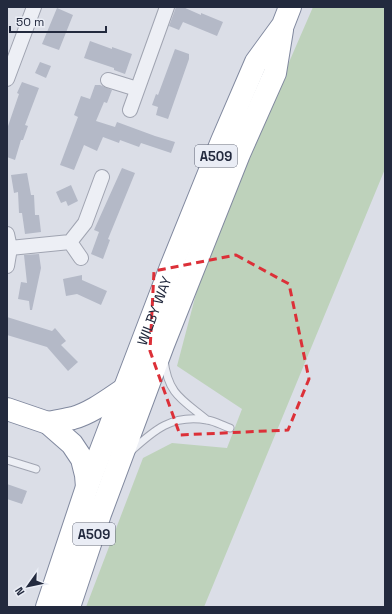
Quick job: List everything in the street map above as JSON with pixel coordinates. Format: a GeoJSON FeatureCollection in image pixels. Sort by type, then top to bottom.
{"type":"FeatureCollection","features":[{"type":"Feature","properties":{"kind":"highway","name":"WILBY WAY"},"geometry":{"type":"LineString","coordinates":[[69,607],[100,514],[163,345],[236,161],[275,73],[286,16]]}},
{"type":"Feature","properties":{"kind":"highway","name":"WILBY WAY"},"geometry":{"type":"LineString","coordinates":[[48,607],[87,488],[171,267],[256,62],[286,16]]}},
{"type":"Feature","properties":{"kind":"highway"},"geometry":{"type":"LineString","coordinates":[[48,423],[74,418],[103,404],[123,390]]}},
{"type":"Feature","properties":{"kind":"highway"},"geometry":{"type":"LineString","coordinates":[[7,409],[48,423],[72,444],[84,467],[87,488]]}},
{"type":"Feature","properties":{"kind":"street"},"geometry":{"type":"LineString","coordinates":[[7,79],[34,7]]}},
{"type":"Feature","properties":{"kind":"street"},"geometry":{"type":"LineString","coordinates":[[130,110],[167,7]]}},
{"type":"Feature","properties":{"kind":"street"},"geometry":{"type":"LineString","coordinates":[[108,80],[137,89]]}},
{"type":"Feature","properties":{"kind":"street"},"geometry":{"type":"LineString","coordinates":[[10,248],[70,242],[85,223],[102,177]]}},
{"type":"Feature","properties":{"kind":"street"},"geometry":{"type":"LineString","coordinates":[[7,234],[10,248],[7,266]]}},
{"type":"Feature","properties":{"kind":"street"},"geometry":{"type":"LineString","coordinates":[[70,242],[81,258]]}},
{"type":"Feature","properties":{"kind":"lane"},"geometry":{"type":"LineString","coordinates":[[163,345],[165,369],[172,388],[177,396],[208,420]]}},
{"type":"Feature","properties":{"kind":"lane"},"geometry":{"type":"LineString","coordinates":[[120,461],[149,434],[170,423],[188,419],[208,420],[230,428]]}},
{"type":"Feature","properties":{"kind":"lane"},"geometry":{"type":"LineString","coordinates":[[7,460],[36,469]]}},
{"type":"Feature","properties":{"kind":"highlighted area"},"geometry":{"type":"Polygon","coordinates":[[[236,255],[289,284],[309,379],[288,430],[180,435],[150,351],[154,271],[236,255]]]}},
{"type":"Feature","properties":{"kind":"green space"},"geometry":{"type":"Polygon","coordinates":[[[313,7],[385,7],[385,169],[204,607],[86,607],[143,458],[172,443],[227,448],[242,409],[177,366],[197,290],[270,106],[313,7]]]}},
{"type":"Feature","properties":{"kind":"building"},"geometry":{"type":"Polygon","coordinates":[[[176,7],[183,7],[223,22],[217,36],[183,22],[179,30],[169,26],[176,7]]]}},
{"type":"Feature","properties":{"kind":"building"},"geometry":{"type":"Polygon","coordinates":[[[57,8],[73,15],[59,50],[42,44],[57,8]]]}},
{"type":"Feature","properties":{"kind":"building"},"geometry":{"type":"Polygon","coordinates":[[[90,41],[132,54],[125,74],[114,70],[114,68],[84,58],[90,41]]]}},
{"type":"Feature","properties":{"kind":"building"},"geometry":{"type":"Polygon","coordinates":[[[175,49],[189,54],[189,59],[168,119],[156,115],[158,107],[152,105],[156,94],[158,95],[175,49]]]}},
{"type":"Feature","properties":{"kind":"building"},"geometry":{"type":"Polygon","coordinates":[[[40,62],[51,66],[46,78],[35,73],[40,62]]]}},
{"type":"Feature","properties":{"kind":"building"},"geometry":{"type":"Polygon","coordinates":[[[22,82],[39,88],[25,125],[28,126],[23,140],[21,140],[15,160],[7,157],[7,129],[19,94],[17,93],[22,82]]]}},
{"type":"Feature","properties":{"kind":"building"},"geometry":{"type":"Polygon","coordinates":[[[95,85],[100,85],[112,90],[107,103],[104,102],[96,121],[115,127],[117,122],[175,142],[171,153],[141,143],[139,147],[120,140],[119,143],[103,137],[97,151],[84,145],[74,170],[60,165],[78,117],[74,115],[81,96],[90,99],[95,85]]]}},
{"type":"Feature","properties":{"kind":"building"},"geometry":{"type":"Polygon","coordinates":[[[122,168],[135,173],[108,239],[110,240],[103,259],[91,254],[99,232],[94,230],[122,168]]]}},
{"type":"Feature","properties":{"kind":"building"},"geometry":{"type":"Polygon","coordinates":[[[27,173],[31,195],[34,195],[35,215],[39,215],[41,232],[25,234],[22,213],[19,213],[18,192],[14,193],[11,175],[27,173]]]}},
{"type":"Feature","properties":{"kind":"building"},"geometry":{"type":"Polygon","coordinates":[[[71,185],[78,201],[68,206],[66,201],[61,203],[56,192],[71,185]]]}},
{"type":"Feature","properties":{"kind":"building"},"geometry":{"type":"Polygon","coordinates":[[[39,254],[41,268],[32,310],[30,310],[29,301],[18,299],[21,282],[27,283],[24,255],[39,254]]]}},
{"type":"Feature","properties":{"kind":"building"},"geometry":{"type":"Polygon","coordinates":[[[82,275],[82,280],[107,291],[101,305],[77,294],[66,296],[63,279],[82,275]]]}},
{"type":"Feature","properties":{"kind":"building"},"geometry":{"type":"Polygon","coordinates":[[[7,317],[52,331],[55,328],[66,341],[61,345],[78,362],[68,371],[47,347],[7,335],[7,317]]]}},
{"type":"Feature","properties":{"kind":"building"},"geometry":{"type":"Polygon","coordinates":[[[7,484],[27,491],[22,504],[7,499],[7,484]]]}}]}
